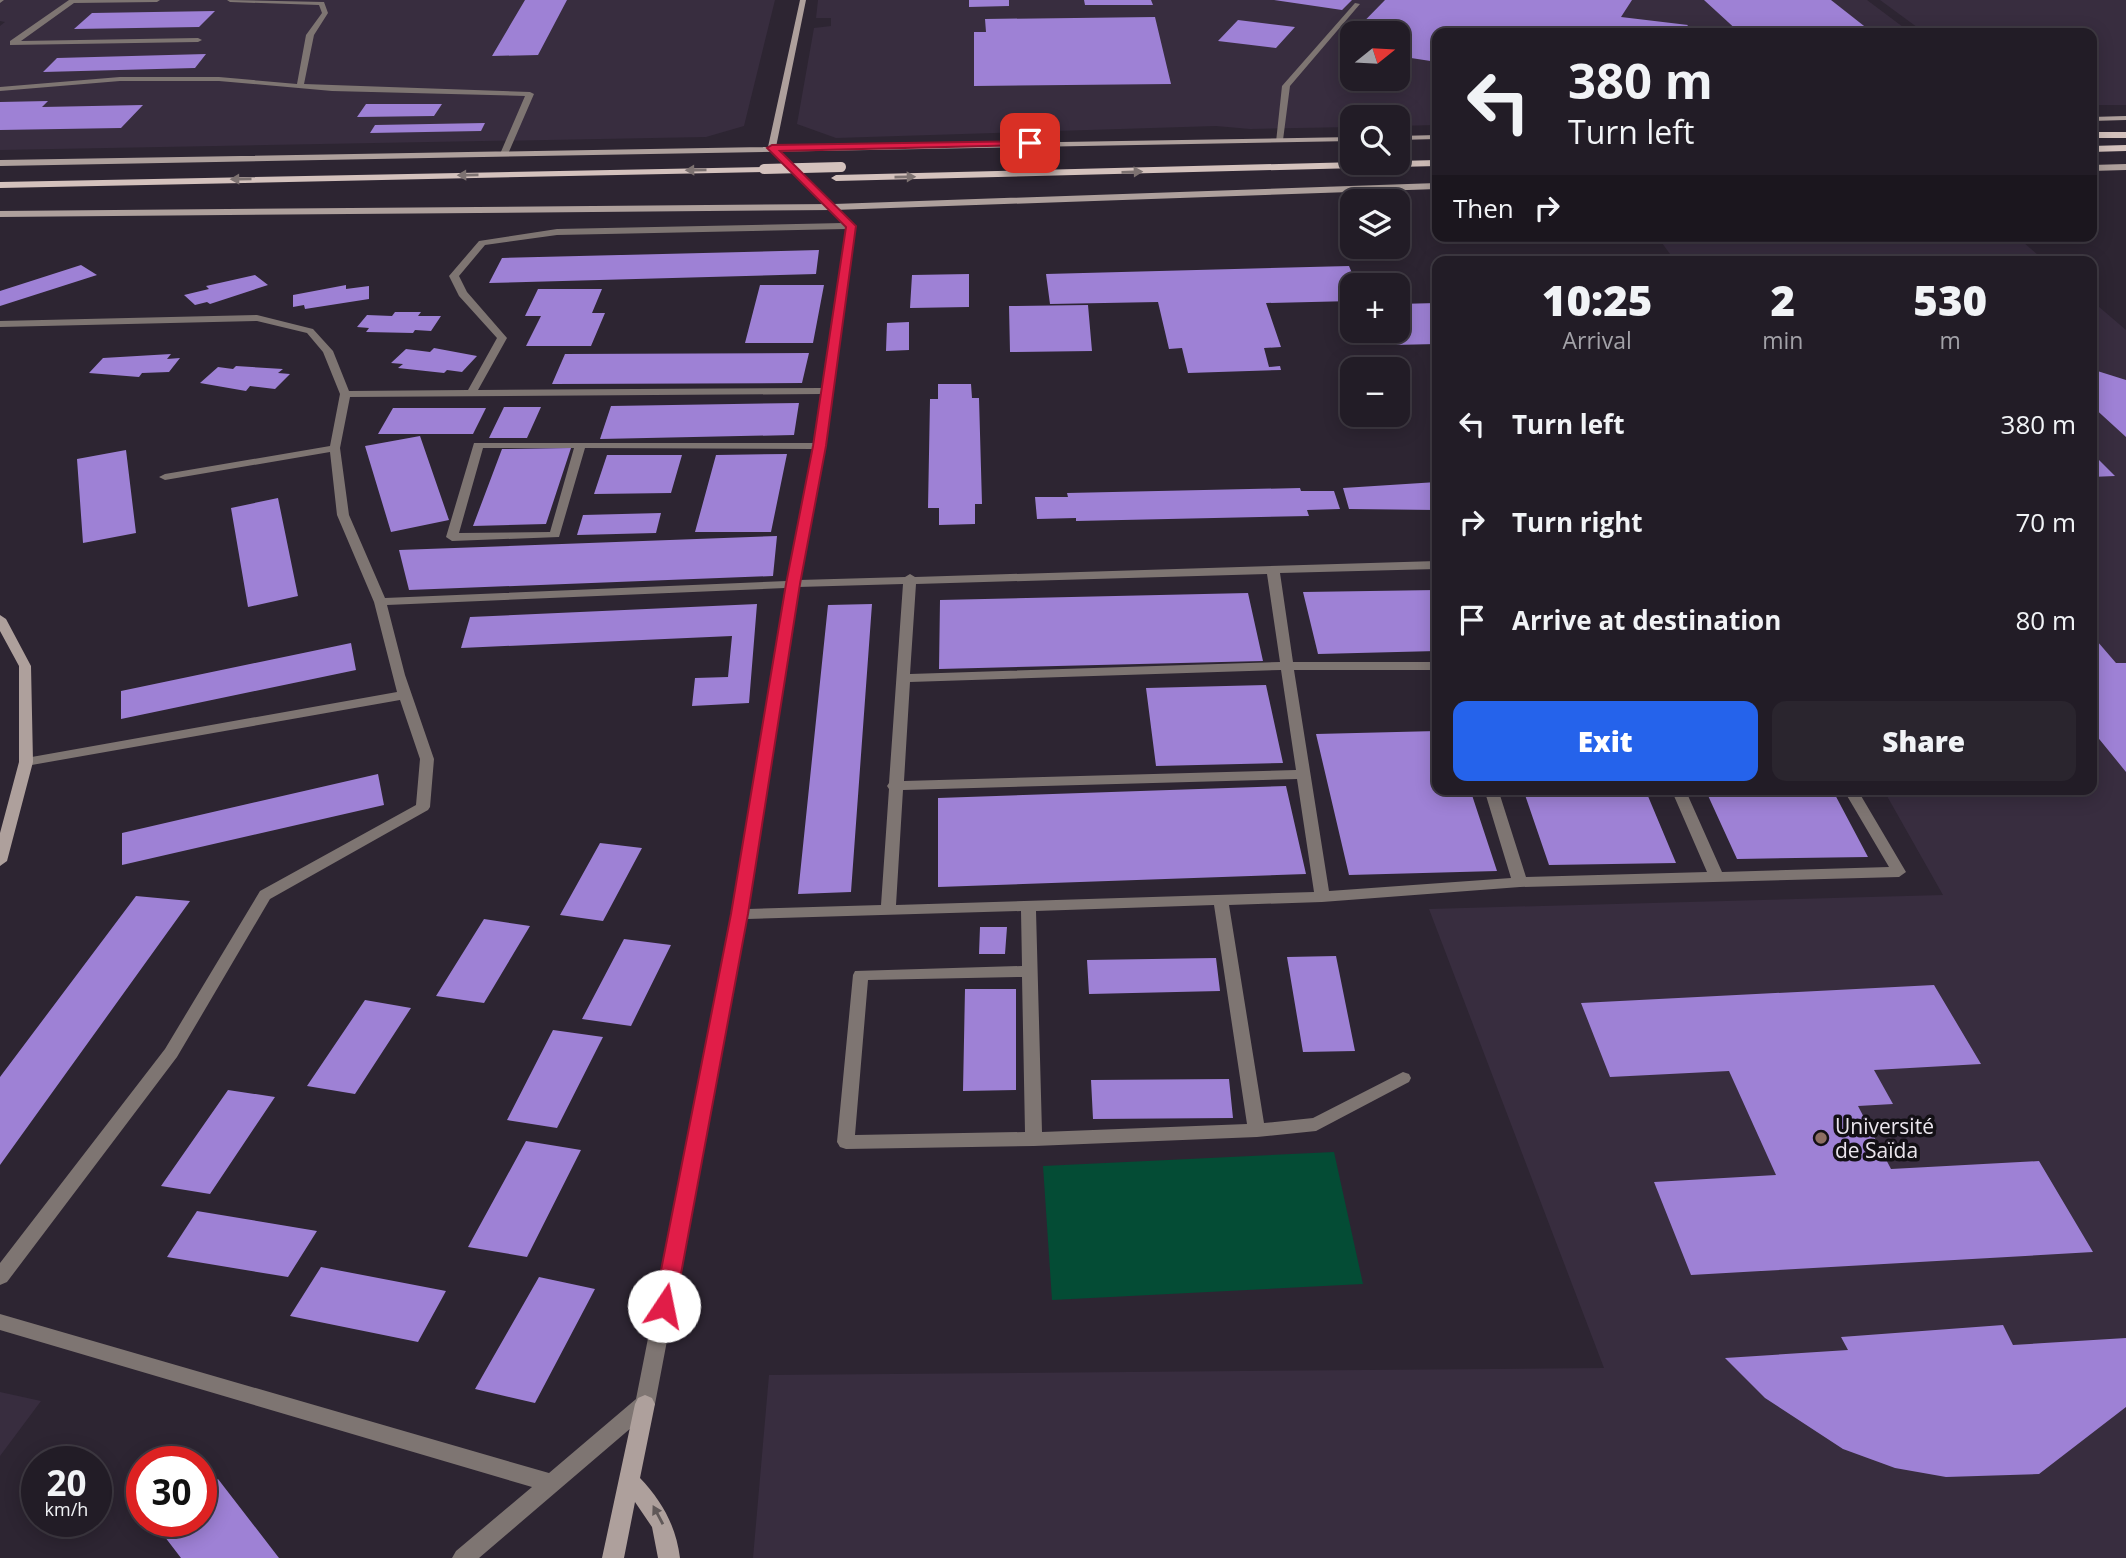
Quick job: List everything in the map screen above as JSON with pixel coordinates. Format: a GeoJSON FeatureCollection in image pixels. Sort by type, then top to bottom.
{"type":"FeatureCollection","features":[{"type":"Feature","properties":{"kind":"main road"},"geometry":{"type":"LineString","coordinates":[[2097,135],[2126,135]]}},
{"type":"Feature","properties":{"kind":"main road"},"geometry":{"type":"LineString","coordinates":[[2097,149],[2126,148]]}},
{"type":"Feature","properties":{"kind":"main road"},"geometry":{"type":"LineString","coordinates":[[1410,154],[1432,153]]}},
{"type":"Feature","properties":{"kind":"main road"},"geometry":{"type":"LineString","coordinates":[[0,195],[129,187],[839,173],[1340,155]]}},
{"type":"Feature","properties":{"kind":"main road"},"geometry":{"type":"LineString","coordinates":[[839,173],[1432,163]]}},
{"type":"Feature","properties":{"kind":"main road"},"geometry":{"type":"LineString","coordinates":[[0,183],[129,187]]}},
{"type":"Feature","properties":{"kind":"street"},"geometry":{"type":"LineString","coordinates":[[157,0],[72,1],[13,43],[198,40]]}},
{"type":"Feature","properties":{"kind":"street"},"geometry":{"type":"LineString","coordinates":[[230,0],[322,3],[325,13],[310,35],[300,86]]}},
{"type":"Feature","properties":{"kind":"street"},"geometry":{"type":"LineString","coordinates":[[772,148],[803,0]]}},
{"type":"Feature","properties":{"kind":"street"},"geometry":{"type":"LineString","coordinates":[[1279,141],[1286,86],[1357,4]]}},
{"type":"Feature","properties":{"kind":"street"},"geometry":{"type":"LineString","coordinates":[[0,89],[120,79],[219,79],[300,86],[530,94],[504,153]]}},
{"type":"Feature","properties":{"kind":"street"},"geometry":{"type":"LineString","coordinates":[[2097,119],[2126,118]]}},
{"type":"Feature","properties":{"kind":"street"},"geometry":{"type":"LineString","coordinates":[[1410,138],[1432,137]]}},
{"type":"Feature","properties":{"kind":"street"},"geometry":{"type":"LineString","coordinates":[[0,163],[1340,139]]}},
{"type":"Feature","properties":{"kind":"street"},"geometry":{"type":"LineString","coordinates":[[772,148],[851,226]]}},
{"type":"Feature","properties":{"kind":"street"},"geometry":{"type":"LineString","coordinates":[[2097,167],[2126,167]]}},
{"type":"Feature","properties":{"kind":"street"},"geometry":{"type":"LineString","coordinates":[[0,214],[834,207],[1432,186]]}},
{"type":"Feature","properties":{"kind":"street"},"geometry":{"type":"LineString","coordinates":[[613,1558],[740,914],[793,584],[820,446],[851,226]]}},
{"type":"Feature","properties":{"kind":"street"},"geometry":{"type":"LineString","coordinates":[[471,394],[502,338],[492,323],[458,290],[454,276],[482,243],[557,232],[851,226]]}},
{"type":"Feature","properties":{"kind":"street"},"geometry":{"type":"LineString","coordinates":[[0,324],[257,318],[310,331],[328,351],[345,394],[335,448],[343,515],[380,602],[405,695],[427,759],[423,807],[265,895],[171,1053],[0,1277]]}},
{"type":"Feature","properties":{"kind":"street"},"geometry":{"type":"LineString","coordinates":[[345,394],[827,391]]}},
{"type":"Feature","properties":{"kind":"street"},"geometry":{"type":"LineString","coordinates":[[580,445],[555,535],[452,537],[478,445],[580,445],[820,446]]}},
{"type":"Feature","properties":{"kind":"street"},"geometry":{"type":"LineString","coordinates":[[164,477],[335,448]]}},
{"type":"Feature","properties":{"kind":"street"},"geometry":{"type":"LineString","coordinates":[[380,602],[910,579],[1432,565]]}},
{"type":"Feature","properties":{"kind":"street"},"geometry":{"type":"LineString","coordinates":[[1273,569],[1322,897]]}},
{"type":"Feature","properties":{"kind":"street"},"geometry":{"type":"LineString","coordinates":[[888,910],[894,786],[910,579]]}},
{"type":"Feature","properties":{"kind":"street"},"geometry":{"type":"LineString","coordinates":[[0,619],[25,666],[26,762],[0,861]]}},
{"type":"Feature","properties":{"kind":"street"},"geometry":{"type":"LineString","coordinates":[[902,678],[1287,666],[1432,666]]}},
{"type":"Feature","properties":{"kind":"street"},"geometry":{"type":"LineString","coordinates":[[26,762],[405,695]]}},
{"type":"Feature","properties":{"kind":"street"},"geometry":{"type":"LineString","coordinates":[[894,786],[1303,774]]}},
{"type":"Feature","properties":{"kind":"street"},"geometry":{"type":"LineString","coordinates":[[1493,795],[1520,882]]}},
{"type":"Feature","properties":{"kind":"street"},"geometry":{"type":"LineString","coordinates":[[1681,795],[1717,878]]}},
{"type":"Feature","properties":{"kind":"street"},"geometry":{"type":"LineString","coordinates":[[740,914],[1322,897],[1520,882],[1899,872],[1854,795]]}},
{"type":"Feature","properties":{"kind":"street"},"geometry":{"type":"LineString","coordinates":[[1221,900],[1257,1130]]}},
{"type":"Feature","properties":{"kind":"street"},"geometry":{"type":"LineString","coordinates":[[1028,905],[1034,1139]]}},
{"type":"Feature","properties":{"kind":"street"},"geometry":{"type":"LineString","coordinates":[[1030,971],[861,975],[845,1142],[1034,1139],[1257,1130],[1316,1124],[1403,1078]]}},
{"type":"Feature","properties":{"kind":"street"},"geometry":{"type":"LineString","coordinates":[[0,1322],[551,1483]]}},
{"type":"Feature","properties":{"kind":"street"},"geometry":{"type":"LineString","coordinates":[[463,1558],[645,1404]]}},
{"type":"Feature","properties":{"kind":"street"},"geometry":{"type":"LineString","coordinates":[[629,1480],[655,1507],[663,1524],[669,1558]]}},
{"type":"Feature","properties":{"kind":"shaded area"},"geometry":{"type":"Polygon","coordinates":[[[0,0],[775,0],[744,126],[706,137],[0,150],[0,26],[5,22],[0,21],[0,0]]]}},
{"type":"Feature","properties":{"kind":"shaded area"},"geometry":{"type":"Polygon","coordinates":[[[818,0],[1867,0],[1904,28],[1432,28],[1432,125],[1410,126],[1410,105],[1340,105],[1340,127],[1250,129],[1216,126],[836,138],[797,124],[814,28],[831,26],[831,18],[816,18],[818,0]]]}},
{"type":"Feature","properties":{"kind":"shaded area"},"geometry":{"type":"Polygon","coordinates":[[[1880,0],[2126,0],[2126,105],[2097,105],[2097,28],[1918,28],[1880,0]]]}},
{"type":"Feature","properties":{"kind":"shaded area"},"geometry":{"type":"Polygon","coordinates":[[[1661,242],[2023,242],[2039,256],[1671,256],[1661,242]]]}},
{"type":"Feature","properties":{"kind":"shaded area","name":"Université de Saïda"},"geometry":{"type":"Polygon","coordinates":[[[2097,305],[2126,330],[2126,1558],[753,1558],[769,1375],[1604,1368],[1429,909],[1943,895],[1886,795],[2097,795],[2097,305]]]}},
{"type":"Feature","properties":{"kind":"shaded area"},"geometry":{"type":"Polygon","coordinates":[[[0,1392],[41,1401],[0,1456],[0,1392]]]}},
{"type":"Feature","properties":{"kind":"green space"},"geometry":{"type":"Polygon","coordinates":[[[1334,1152],[1363,1284],[1052,1300],[1043,1166],[1334,1152]]]}},
{"type":"Feature","properties":{"kind":"building"},"geometry":{"type":"Polygon","coordinates":[[[525,0],[567,0],[538,55],[492,56],[525,0]]]}},
{"type":"Feature","properties":{"kind":"building"},"geometry":{"type":"Polygon","coordinates":[[[969,0],[1009,0],[1009,6],[969,7],[969,0]]]}},
{"type":"Feature","properties":{"kind":"building"},"geometry":{"type":"Polygon","coordinates":[[[1084,0],[1151,0],[1153,5],[1085,5],[1084,0]]]}},
{"type":"Feature","properties":{"kind":"building"},"geometry":{"type":"Polygon","coordinates":[[[1274,0],[1352,0],[1342,10],[1274,0]]]}},
{"type":"Feature","properties":{"kind":"building"},"geometry":{"type":"Polygon","coordinates":[[[1385,0],[1632,0],[1621,17],[1688,25],[1686,28],[1432,28],[1432,61],[1410,58],[1410,21],[1364,21],[1385,0]]]}},
{"type":"Feature","properties":{"kind":"building"},"geometry":{"type":"Polygon","coordinates":[[[1704,0],[1831,0],[1867,28],[1735,28],[1704,0]]]}},
{"type":"Feature","properties":{"kind":"building"},"geometry":{"type":"Polygon","coordinates":[[[215,11],[199,27],[74,29],[92,13],[215,11]]]}},
{"type":"Feature","properties":{"kind":"building"},"geometry":{"type":"Polygon","coordinates":[[[1155,17],[1171,84],[974,86],[974,32],[986,32],[985,19],[1155,17]]]}},
{"type":"Feature","properties":{"kind":"building"},"geometry":{"type":"Polygon","coordinates":[[[1238,20],[1295,27],[1276,48],[1218,41],[1238,20]]]}},
{"type":"Feature","properties":{"kind":"building"},"geometry":{"type":"Polygon","coordinates":[[[206,54],[195,68],[43,72],[57,58],[206,54]]]}},
{"type":"Feature","properties":{"kind":"building"},"geometry":{"type":"Polygon","coordinates":[[[48,101],[42,107],[143,105],[121,128],[0,130],[0,102],[48,101]]]}},
{"type":"Feature","properties":{"kind":"building"},"geometry":{"type":"Polygon","coordinates":[[[366,104],[442,104],[434,116],[357,117],[366,104]]]}},
{"type":"Feature","properties":{"kind":"building"},"geometry":{"type":"Polygon","coordinates":[[[485,123],[481,131],[370,133],[375,125],[485,123]]]}},
{"type":"Feature","properties":{"kind":"building"},"geometry":{"type":"Polygon","coordinates":[[[819,250],[816,274],[489,283],[502,258],[819,250]]]}},
{"type":"Feature","properties":{"kind":"building"},"geometry":{"type":"Polygon","coordinates":[[[81,265],[97,275],[0,306],[0,291],[81,265]]]}},
{"type":"Feature","properties":{"kind":"building"},"geometry":{"type":"Polygon","coordinates":[[[1349,266],[1352,273],[1340,273],[1340,301],[1266,303],[1281,347],[1264,348],[1269,367],[1280,366],[1281,370],[1188,373],[1182,348],[1169,349],[1158,302],[1050,304],[1046,274],[1349,266]]]}},
{"type":"Feature","properties":{"kind":"building"},"geometry":{"type":"Polygon","coordinates":[[[969,274],[969,307],[910,308],[912,275],[969,274]]]}},
{"type":"Feature","properties":{"kind":"building"},"geometry":{"type":"Polygon","coordinates":[[[255,275],[268,285],[210,304],[207,302],[195,305],[184,295],[209,289],[206,286],[255,275]]]}},
{"type":"Feature","properties":{"kind":"building"},"geometry":{"type":"Polygon","coordinates":[[[346,285],[346,289],[369,286],[369,299],[305,309],[304,305],[293,307],[293,295],[346,285]]]}},
{"type":"Feature","properties":{"kind":"building"},"geometry":{"type":"Polygon","coordinates":[[[760,285],[824,285],[813,343],[745,343],[760,285]]]}},
{"type":"Feature","properties":{"kind":"building"},"geometry":{"type":"Polygon","coordinates":[[[538,289],[602,289],[592,313],[605,313],[591,346],[526,346],[541,316],[525,316],[538,289]]]}},
{"type":"Feature","properties":{"kind":"building"},"geometry":{"type":"Polygon","coordinates":[[[1432,303],[1432,344],[1392,343],[1410,343],[1410,304],[1432,303]]]}},
{"type":"Feature","properties":{"kind":"building"},"geometry":{"type":"Polygon","coordinates":[[[1088,305],[1092,351],[1010,352],[1009,306],[1088,305]]]}},
{"type":"Feature","properties":{"kind":"building"},"geometry":{"type":"Polygon","coordinates":[[[395,312],[421,312],[418,316],[441,316],[431,331],[366,332],[369,328],[357,327],[367,315],[392,316],[395,312]]]}},
{"type":"Feature","properties":{"kind":"building"},"geometry":{"type":"Polygon","coordinates":[[[909,322],[909,350],[886,351],[887,323],[909,322]]]}},
{"type":"Feature","properties":{"kind":"building"},"geometry":{"type":"Polygon","coordinates":[[[434,348],[477,356],[462,372],[447,370],[444,373],[398,368],[403,364],[391,363],[406,349],[430,352],[434,348]]]}},
{"type":"Feature","properties":{"kind":"building"},"geometry":{"type":"Polygon","coordinates":[[[809,353],[802,383],[552,384],[565,354],[809,353]]]}},
{"type":"Feature","properties":{"kind":"building"},"geometry":{"type":"Polygon","coordinates":[[[171,354],[167,359],[180,358],[169,372],[142,373],[139,377],[89,373],[103,358],[171,354]]]}},
{"type":"Feature","properties":{"kind":"building"},"geometry":{"type":"Polygon","coordinates":[[[236,366],[283,369],[278,373],[290,374],[275,389],[250,386],[246,391],[200,383],[218,367],[233,369],[236,366]]]}},
{"type":"Feature","properties":{"kind":"building"},"geometry":{"type":"Polygon","coordinates":[[[2097,371],[2126,380],[2126,437],[2097,410],[2097,371]]]}},
{"type":"Feature","properties":{"kind":"building"},"geometry":{"type":"Polygon","coordinates":[[[938,384],[971,384],[972,398],[979,398],[982,504],[975,504],[975,524],[939,525],[939,508],[928,508],[930,399],[938,399],[938,384]]]}},
{"type":"Feature","properties":{"kind":"building"},"geometry":{"type":"Polygon","coordinates":[[[799,403],[794,435],[600,439],[611,406],[799,403]]]}},
{"type":"Feature","properties":{"kind":"building"},"geometry":{"type":"Polygon","coordinates":[[[504,407],[541,407],[527,438],[489,438],[504,407]]]}},
{"type":"Feature","properties":{"kind":"building"},"geometry":{"type":"Polygon","coordinates":[[[393,408],[486,408],[473,434],[378,434],[393,408]]]}},
{"type":"Feature","properties":{"kind":"building"},"geometry":{"type":"Polygon","coordinates":[[[420,436],[449,520],[391,532],[365,446],[420,436]]]}},
{"type":"Feature","properties":{"kind":"building"},"geometry":{"type":"Polygon","coordinates":[[[571,448],[546,524],[473,526],[502,449],[571,448]]]}},
{"type":"Feature","properties":{"kind":"building"},"geometry":{"type":"Polygon","coordinates":[[[126,450],[136,533],[83,543],[77,459],[126,450]]]}},
{"type":"Feature","properties":{"kind":"building"},"geometry":{"type":"Polygon","coordinates":[[[787,454],[771,532],[695,532],[716,455],[787,454]]]}},
{"type":"Feature","properties":{"kind":"building"},"geometry":{"type":"Polygon","coordinates":[[[607,455],[682,455],[671,493],[594,494],[607,455]]]}},
{"type":"Feature","properties":{"kind":"building"},"geometry":{"type":"Polygon","coordinates":[[[2097,458],[2115,476],[2097,477],[2097,458]]]}},
{"type":"Feature","properties":{"kind":"building"},"geometry":{"type":"Polygon","coordinates":[[[1432,482],[1432,510],[1349,509],[1343,488],[1432,482]]]}},
{"type":"Feature","properties":{"kind":"building"},"geometry":{"type":"Polygon","coordinates":[[[1300,488],[1301,491],[1334,491],[1340,509],[1307,510],[1309,516],[1076,521],[1076,518],[1037,519],[1035,497],[1068,497],[1067,493],[1300,488]]]}},
{"type":"Feature","properties":{"kind":"building"},"geometry":{"type":"Polygon","coordinates":[[[278,498],[298,596],[248,607],[231,508],[278,498]]]}},
{"type":"Feature","properties":{"kind":"building"},"geometry":{"type":"Polygon","coordinates":[[[661,513],[656,533],[577,535],[583,515],[661,513]]]}},
{"type":"Feature","properties":{"kind":"building"},"geometry":{"type":"Polygon","coordinates":[[[777,536],[773,576],[409,590],[399,550],[777,536]]]}},
{"type":"Feature","properties":{"kind":"building"},"geometry":{"type":"Polygon","coordinates":[[[1432,590],[1432,651],[1318,654],[1303,592],[1432,590]]]}},
{"type":"Feature","properties":{"kind":"building"},"geometry":{"type":"Polygon","coordinates":[[[1248,593],[1263,661],[939,669],[940,600],[1248,593]]]}},
{"type":"Feature","properties":{"kind":"building"},"geometry":{"type":"Polygon","coordinates":[[[757,604],[749,703],[692,706],[695,678],[728,677],[732,636],[461,648],[470,617],[757,604]]]}},
{"type":"Feature","properties":{"kind":"building"},"geometry":{"type":"Polygon","coordinates":[[[872,604],[851,892],[798,894],[828,605],[872,604]]]}},
{"type":"Feature","properties":{"kind":"building"},"geometry":{"type":"Polygon","coordinates":[[[2097,641],[2116,663],[2126,663],[2126,772],[2097,736],[2097,641]]]}},
{"type":"Feature","properties":{"kind":"building"},"geometry":{"type":"Polygon","coordinates":[[[351,643],[356,670],[121,719],[121,691],[351,643]]]}},
{"type":"Feature","properties":{"kind":"building"},"geometry":{"type":"Polygon","coordinates":[[[1266,685],[1283,763],[1156,766],[1146,688],[1266,685]]]}},
{"type":"Feature","properties":{"kind":"building"},"geometry":{"type":"Polygon","coordinates":[[[1432,731],[1432,795],[1472,795],[1497,871],[1349,875],[1316,734],[1432,731]]]}},
{"type":"Feature","properties":{"kind":"building"},"geometry":{"type":"Polygon","coordinates":[[[378,774],[384,805],[122,865],[122,833],[378,774]]]}},
{"type":"Feature","properties":{"kind":"building"},"geometry":{"type":"Polygon","coordinates":[[[1286,786],[1306,874],[938,887],[938,798],[1286,786]]]}},
{"type":"Feature","properties":{"kind":"building"},"geometry":{"type":"Polygon","coordinates":[[[1525,795],[1648,795],[1676,863],[1549,865],[1525,795]]]}},
{"type":"Feature","properties":{"kind":"building"},"geometry":{"type":"Polygon","coordinates":[[[1708,795],[1835,795],[1868,857],[1737,859],[1708,795]]]}},
{"type":"Feature","properties":{"kind":"building"},"geometry":{"type":"Polygon","coordinates":[[[600,843],[642,848],[603,921],[560,915],[600,843]]]}},
{"type":"Feature","properties":{"kind":"building"},"geometry":{"type":"Polygon","coordinates":[[[136,896],[190,901],[0,1165],[0,1077],[136,896]]]}},
{"type":"Feature","properties":{"kind":"building"},"geometry":{"type":"Polygon","coordinates":[[[484,919],[530,926],[484,1003],[436,996],[484,919]]]}},
{"type":"Feature","properties":{"kind":"building"},"geometry":{"type":"Polygon","coordinates":[[[980,927],[1007,927],[1005,954],[979,954],[980,927]]]}},
{"type":"Feature","properties":{"kind":"building"},"geometry":{"type":"Polygon","coordinates":[[[624,939],[671,945],[631,1026],[582,1019],[624,939]]]}},
{"type":"Feature","properties":{"kind":"building"},"geometry":{"type":"Polygon","coordinates":[[[1336,956],[1355,1051],[1303,1052],[1287,957],[1336,956]]]}},
{"type":"Feature","properties":{"kind":"building"},"geometry":{"type":"Polygon","coordinates":[[[1216,958],[1220,991],[1089,994],[1087,960],[1216,958]]]}},
{"type":"Feature","properties":{"kind":"building"},"geometry":{"type":"Polygon","coordinates":[[[1934,985],[1981,1064],[1874,1070],[1893,1104],[1858,1106],[1891,1169],[2039,1161],[2093,1252],[1691,1275],[1654,1182],[1776,1175],[1729,1071],[1610,1077],[1581,1003],[1934,985]]]}},
{"type":"Feature","properties":{"kind":"building"},"geometry":{"type":"Polygon","coordinates":[[[965,989],[1016,989],[1016,1090],[963,1091],[965,989]]]}},
{"type":"Feature","properties":{"kind":"building"},"geometry":{"type":"Polygon","coordinates":[[[365,1000],[411,1008],[355,1094],[307,1086],[365,1000]]]}},
{"type":"Feature","properties":{"kind":"building"},"geometry":{"type":"Polygon","coordinates":[[[553,1030],[603,1037],[557,1128],[507,1120],[553,1030]]]}},
{"type":"Feature","properties":{"kind":"building"},"geometry":{"type":"Polygon","coordinates":[[[1229,1079],[1233,1118],[1093,1119],[1091,1080],[1229,1079]]]}},
{"type":"Feature","properties":{"kind":"building"},"geometry":{"type":"Polygon","coordinates":[[[228,1090],[275,1097],[210,1194],[161,1186],[228,1090]]]}},
{"type":"Feature","properties":{"kind":"building"},"geometry":{"type":"Polygon","coordinates":[[[526,1141],[581,1150],[527,1257],[468,1247],[526,1141]]]}},
{"type":"Feature","properties":{"kind":"building"},"geometry":{"type":"Polygon","coordinates":[[[197,1211],[317,1231],[288,1277],[167,1257],[197,1211]]]}},
{"type":"Feature","properties":{"kind":"building"},"geometry":{"type":"Polygon","coordinates":[[[321,1267],[446,1291],[418,1342],[290,1316],[321,1267]]]}},
{"type":"Feature","properties":{"kind":"building"},"geometry":{"type":"Polygon","coordinates":[[[539,1277],[595,1289],[535,1403],[475,1389],[539,1277]]]}},
{"type":"Feature","properties":{"kind":"building"},"geometry":{"type":"Polygon","coordinates":[[[2003,1325],[2013,1345],[2126,1338],[2126,1407],[2039,1474],[1946,1477],[1895,1468],[1843,1449],[1765,1398],[1725,1358],[1848,1350],[1841,1337],[2003,1325]]]}},
{"type":"Feature","properties":{"kind":"building"},"geometry":{"type":"Polygon","coordinates":[[[217,1480],[279,1558],[181,1558],[165,1537],[217,1537],[217,1480]]]}},
{"type":"Feature","properties":{"kind":"place","name":"Université de Saïda"},"geometry":{"type":"Point","coordinates":[1821,1138]}},
{"type":"Feature","properties":{"kind":"route"},"geometry":{"type":"LineString","coordinates":[[664,1306],[740,914],[793,584],[820,446],[851,226],[772,148],[1030,143]]}}]}
